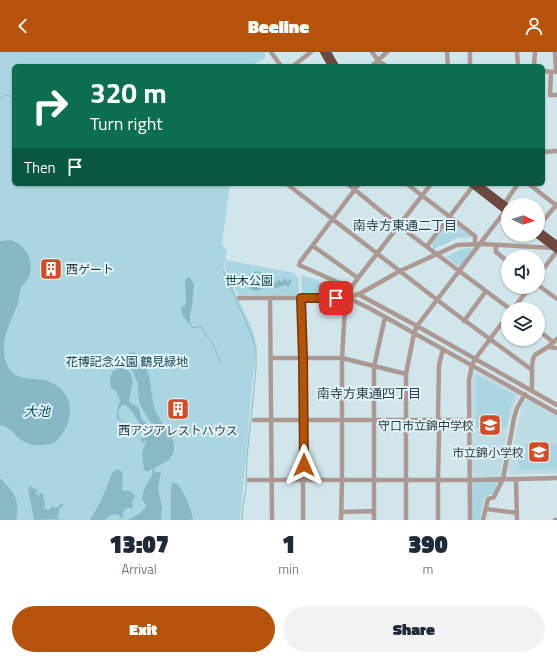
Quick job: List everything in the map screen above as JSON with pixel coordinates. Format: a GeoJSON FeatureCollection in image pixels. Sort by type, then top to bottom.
{"type":"FeatureCollection","features":[{"type":"Feature","properties":{"kind":"highway"},"geometry":{"type":"LineString","coordinates":[[323,52],[330,64]]}},
{"type":"Feature","properties":{"kind":"highway"},"geometry":{"type":"LineString","coordinates":[[328,52],[335,64]]}},
{"type":"Feature","properties":{"kind":"highway"},"geometry":{"type":"LineString","coordinates":[[478,186],[501,205]]}},
{"type":"Feature","properties":{"kind":"highway"},"geometry":{"type":"LineString","coordinates":[[545,237],[556,248]]}},
{"type":"Feature","properties":{"kind":"highway"},"geometry":{"type":"LineString","coordinates":[[545,240],[556,248]]}},
{"type":"Feature","properties":{"kind":"street"},"geometry":{"type":"LineString","coordinates":[[271,52],[280,64]]}},
{"type":"Feature","properties":{"kind":"street"},"geometry":{"type":"LineString","coordinates":[[296,64],[311,52]]}},
{"type":"Feature","properties":{"kind":"street"},"geometry":{"type":"LineString","coordinates":[[372,52],[383,64]]}},
{"type":"Feature","properties":{"kind":"street"},"geometry":{"type":"LineString","coordinates":[[374,64],[387,52]]}},
{"type":"Feature","properties":{"kind":"street"},"geometry":{"type":"LineString","coordinates":[[448,52],[448,64]]}},
{"type":"Feature","properties":{"kind":"street"},"geometry":{"type":"LineString","coordinates":[[470,52],[470,64]]}},
{"type":"Feature","properties":{"kind":"street"},"geometry":{"type":"LineString","coordinates":[[517,52],[518,64]]}},
{"type":"Feature","properties":{"kind":"street"},"geometry":{"type":"LineString","coordinates":[[534,64],[535,52]]}},
{"type":"Feature","properties":{"kind":"street"},"geometry":{"type":"LineString","coordinates":[[555,52],[555,72],[550,95],[557,95]]}},
{"type":"Feature","properties":{"kind":"street"},"geometry":{"type":"LineString","coordinates":[[545,71],[555,72]]}},
{"type":"Feature","properties":{"kind":"street"},"geometry":{"type":"LineString","coordinates":[[545,152],[557,151]]}},
{"type":"Feature","properties":{"kind":"street"},"geometry":{"type":"LineString","coordinates":[[290,186],[377,254],[532,370]]}},
{"type":"Feature","properties":{"kind":"street"},"geometry":{"type":"LineString","coordinates":[[350,186],[399,226],[501,302]]}},
{"type":"Feature","properties":{"kind":"street"},"geometry":{"type":"LineString","coordinates":[[352,288],[299,264],[358,186]]}},
{"type":"Feature","properties":{"kind":"street"},"geometry":{"type":"LineString","coordinates":[[410,186],[475,236],[474,244]]}},
{"type":"Feature","properties":{"kind":"street"},"geometry":{"type":"LineString","coordinates":[[341,520],[342,358],[348,298],[358,278],[430,186]]}},
{"type":"Feature","properties":{"kind":"street"},"geometry":{"type":"LineString","coordinates":[[427,246],[474,186]]}},
{"type":"Feature","properties":{"kind":"street"},"geometry":{"type":"LineString","coordinates":[[511,198],[517,186]]}},
{"type":"Feature","properties":{"kind":"street"},"geometry":{"type":"LineString","coordinates":[[532,186],[557,205],[545,219]]}},
{"type":"Feature","properties":{"kind":"street"},"geometry":{"type":"LineString","coordinates":[[406,520],[406,374],[414,333],[417,326],[501,216]]}},
{"type":"Feature","properties":{"kind":"street"},"geometry":{"type":"LineString","coordinates":[[239,298],[348,298],[400,271],[457,245],[481,244],[556,248],[545,265]]}},
{"type":"Feature","properties":{"kind":"street"},"geometry":{"type":"LineString","coordinates":[[496,245],[496,252],[501,256]]}},
{"type":"Feature","properties":{"kind":"street"},"geometry":{"type":"LineString","coordinates":[[313,246],[358,278]]}},
{"type":"Feature","properties":{"kind":"street"},"geometry":{"type":"LineString","coordinates":[[545,290],[557,299]]}},
{"type":"Feature","properties":{"kind":"street"},"geometry":{"type":"LineString","coordinates":[[464,320],[486,291]]}},
{"type":"Feature","properties":{"kind":"street"},"geometry":{"type":"LineString","coordinates":[[358,294],[557,405]]}},
{"type":"Feature","properties":{"kind":"street"},"geometry":{"type":"LineString","coordinates":[[517,302],[524,294]]}},
{"type":"Feature","properties":{"kind":"street"},"geometry":{"type":"LineString","coordinates":[[270,298],[272,520]]}},
{"type":"Feature","properties":{"kind":"street"},"geometry":{"type":"LineString","coordinates":[[301,298],[304,419],[304,520]]}},
{"type":"Feature","properties":{"kind":"street"},"geometry":{"type":"LineString","coordinates":[[348,298],[525,394],[557,413]]}},
{"type":"Feature","properties":{"kind":"street"},"geometry":{"type":"LineString","coordinates":[[374,520],[374,367],[385,317]]}},
{"type":"Feature","properties":{"kind":"street"},"geometry":{"type":"LineString","coordinates":[[470,520],[469,380],[472,365],[475,359],[501,324]]}},
{"type":"Feature","properties":{"kind":"street"},"geometry":{"type":"LineString","coordinates":[[532,391],[533,359],[555,341],[545,335]]}},
{"type":"Feature","properties":{"kind":"street"},"geometry":{"type":"LineString","coordinates":[[548,348],[557,348]]}},
{"type":"Feature","properties":{"kind":"street"},"geometry":{"type":"LineString","coordinates":[[438,520],[438,420],[442,349]]}},
{"type":"Feature","properties":{"kind":"street"},"geometry":{"type":"LineString","coordinates":[[271,358],[342,358],[406,374]]}},
{"type":"Feature","properties":{"kind":"street"},"geometry":{"type":"LineString","coordinates":[[483,520],[488,499],[494,498],[502,479],[514,418],[517,408],[525,394]]}},
{"type":"Feature","properties":{"kind":"street"},"geometry":{"type":"LineString","coordinates":[[254,420],[469,420]]}},
{"type":"Feature","properties":{"kind":"street"},"geometry":{"type":"LineString","coordinates":[[249,480],[470,480],[557,478]]}},
{"type":"Feature","properties":{"kind":"street"},"geometry":{"type":"LineString","coordinates":[[516,479],[517,520]]}},
{"type":"Feature","properties":{"kind":"street"},"geometry":{"type":"LineString","coordinates":[[486,509],[517,513]]}},
{"type":"Feature","properties":{"kind":"street"},"geometry":{"type":"LineString","coordinates":[[341,512],[374,511]]}},
{"type":"Feature","properties":{"kind":"shaded area"},"geometry":{"type":"Polygon","coordinates":[[[134,352],[146,367],[149,375],[154,407],[174,444],[171,458],[147,472],[144,470],[142,453],[151,427],[150,421],[140,405],[138,384],[126,356],[129,353],[134,352]]]}},
{"type":"Feature","properties":{"kind":"shaded area","name":"守口市立錦中学校"},"geometry":{"type":"Polygon","coordinates":[[[475,371],[520,394],[515,402],[509,421],[500,478],[472,477],[472,374],[475,371]]]}},
{"type":"Feature","properties":{"kind":"shaded area"},"geometry":{"type":"Polygon","coordinates":[[[528,399],[557,416],[557,473],[510,475],[507,472],[522,405],[528,399]]]}},
{"type":"Feature","properties":{"kind":"shaded area"},"geometry":{"type":"Polygon","coordinates":[[[117,469],[123,472],[122,490],[130,491],[135,496],[132,501],[133,506],[131,509],[128,507],[122,513],[124,516],[122,518],[117,514],[109,516],[105,520],[90,520],[101,501],[112,473],[117,469]]]}},
{"type":"Feature","properties":{"kind":"shaded area"},"geometry":{"type":"Polygon","coordinates":[[[156,472],[161,472],[158,488],[162,507],[161,520],[128,520],[142,512],[146,506],[142,499],[145,487],[156,472]]]}},
{"type":"Feature","properties":{"kind":"shaded area"},"geometry":{"type":"Polygon","coordinates":[[[0,478],[9,487],[17,501],[16,520],[0,520],[0,478]]]}},
{"type":"Feature","properties":{"kind":"shaded area"},"geometry":{"type":"Polygon","coordinates":[[[172,483],[176,483],[179,486],[189,506],[193,520],[171,520],[172,483]]]}},
{"type":"Feature","properties":{"kind":"shaded area"},"geometry":{"type":"Polygon","coordinates":[[[30,486],[38,491],[36,494],[41,497],[39,494],[40,492],[44,495],[44,509],[49,510],[52,506],[56,508],[63,504],[63,506],[59,509],[59,514],[57,516],[60,520],[34,520],[28,489],[30,486]]]}},
{"type":"Feature","properties":{"kind":"green space","name":"花博記念公園 鶴見緑地"},"geometry":{"type":"Polygon","coordinates":[[[0,52],[265,52],[265,58],[255,64],[12,64],[12,186],[230,186],[222,243],[227,252],[224,267],[253,331],[256,347],[240,520],[0,520],[0,52]]]}},
{"type":"Feature","properties":{"kind":"green space"},"geometry":{"type":"Polygon","coordinates":[[[450,220],[473,237],[458,238],[434,249],[431,245],[450,220]]]}},
{"type":"Feature","properties":{"kind":"green space"},"geometry":{"type":"Polygon","coordinates":[[[474,248],[460,267],[446,257],[461,249],[474,248]]]}},
{"type":"Feature","properties":{"kind":"green space","name":"世木公園"},"geometry":{"type":"Polygon","coordinates":[[[226,260],[294,273],[298,278],[299,296],[238,295],[225,267],[226,260]]]}},
{"type":"Feature","properties":{"kind":"green space"},"geometry":{"type":"Polygon","coordinates":[[[301,275],[342,293],[342,296],[302,296],[301,275]]]}},
{"type":"Feature","properties":{"kind":"green space"},"geometry":{"type":"Polygon","coordinates":[[[478,376],[514,394],[506,428],[476,427],[475,378],[478,376]]]}},
{"type":"Feature","properties":{"kind":"green space"},"geometry":{"type":"Polygon","coordinates":[[[557,444],[557,469],[519,470],[518,445],[557,444]]]}},
{"type":"Feature","properties":{"kind":"green space"},"geometry":{"type":"Polygon","coordinates":[[[472,482],[498,482],[494,494],[486,496],[484,500],[480,520],[472,520],[472,482]]]}},
{"type":"Feature","properties":{"kind":"water","name":"大池"},"geometry":{"type":"Polygon","coordinates":[[[10,240],[20,245],[24,249],[30,259],[31,270],[28,278],[21,288],[17,306],[6,333],[4,356],[8,367],[14,374],[23,378],[40,379],[52,383],[63,391],[66,396],[69,403],[70,415],[66,428],[54,443],[36,445],[30,444],[20,439],[5,426],[0,425],[0,241],[10,240]]]}},
{"type":"Feature","properties":{"kind":"water"},"geometry":{"type":"Polygon","coordinates":[[[256,271],[264,275],[264,278],[269,278],[276,283],[278,279],[281,282],[285,278],[288,282],[290,279],[292,281],[288,287],[286,285],[276,288],[267,287],[256,291],[250,289],[247,282],[250,275],[256,271]]]}},
{"type":"Feature","properties":{"kind":"water"},"geometry":{"type":"Polygon","coordinates":[[[189,277],[194,284],[189,324],[183,316],[181,308],[186,304],[185,280],[189,277]]]}},
{"type":"Feature","properties":{"kind":"water"},"geometry":{"type":"Polygon","coordinates":[[[120,368],[130,372],[132,376],[132,386],[129,402],[139,408],[141,418],[147,424],[150,434],[158,436],[164,445],[163,452],[154,468],[155,477],[149,492],[150,498],[148,501],[150,514],[147,518],[140,515],[144,509],[147,508],[148,492],[153,478],[152,467],[162,452],[163,446],[156,437],[149,438],[142,443],[141,437],[130,433],[122,421],[117,419],[117,412],[120,400],[116,391],[111,388],[110,379],[113,371],[120,368]],[[122,405],[118,412],[119,418],[123,421],[130,432],[144,438],[148,434],[147,428],[139,423],[132,411],[126,405],[122,405]]]}},
{"type":"Feature","properties":{"kind":"waterway"},"geometry":{"type":"LineString","coordinates":[[0,99],[6,95],[12,96]]}},
{"type":"Feature","properties":{"kind":"waterway"},"geometry":{"type":"LineString","coordinates":[[223,271],[256,347],[256,369],[242,520]]}},
{"type":"Feature","properties":{"kind":"waterway"},"geometry":{"type":"LineString","coordinates":[[190,323],[193,328],[201,326],[207,337],[212,342],[221,363]]}},
{"type":"Feature","properties":{"kind":"place","name":"西ゲート"},"geometry":{"type":"Point","coordinates":[51,269]}},
{"type":"Feature","properties":{"kind":"place","name":"西アジアレストハウス"},"geometry":{"type":"Point","coordinates":[178,409]}},
{"type":"Feature","properties":{"kind":"place","name":"守口市立錦中学校"},"geometry":{"type":"Point","coordinates":[490,425]}},
{"type":"Feature","properties":{"kind":"place","name":"市立錦小学校"},"geometry":{"type":"Point","coordinates":[539,452]}},
{"type":"Feature","properties":{"kind":"district","name":"南寺方東通二丁目"},"geometry":{"type":"Point","coordinates":[405,225]}},
{"type":"Feature","properties":{"kind":"district","name":"南寺方東通四丁目"},"geometry":{"type":"Point","coordinates":[369,393]}},
{"type":"Feature","properties":{"kind":"route"},"geometry":{"type":"LineString","coordinates":[[304,465],[301,298],[336,298]]}}]}
